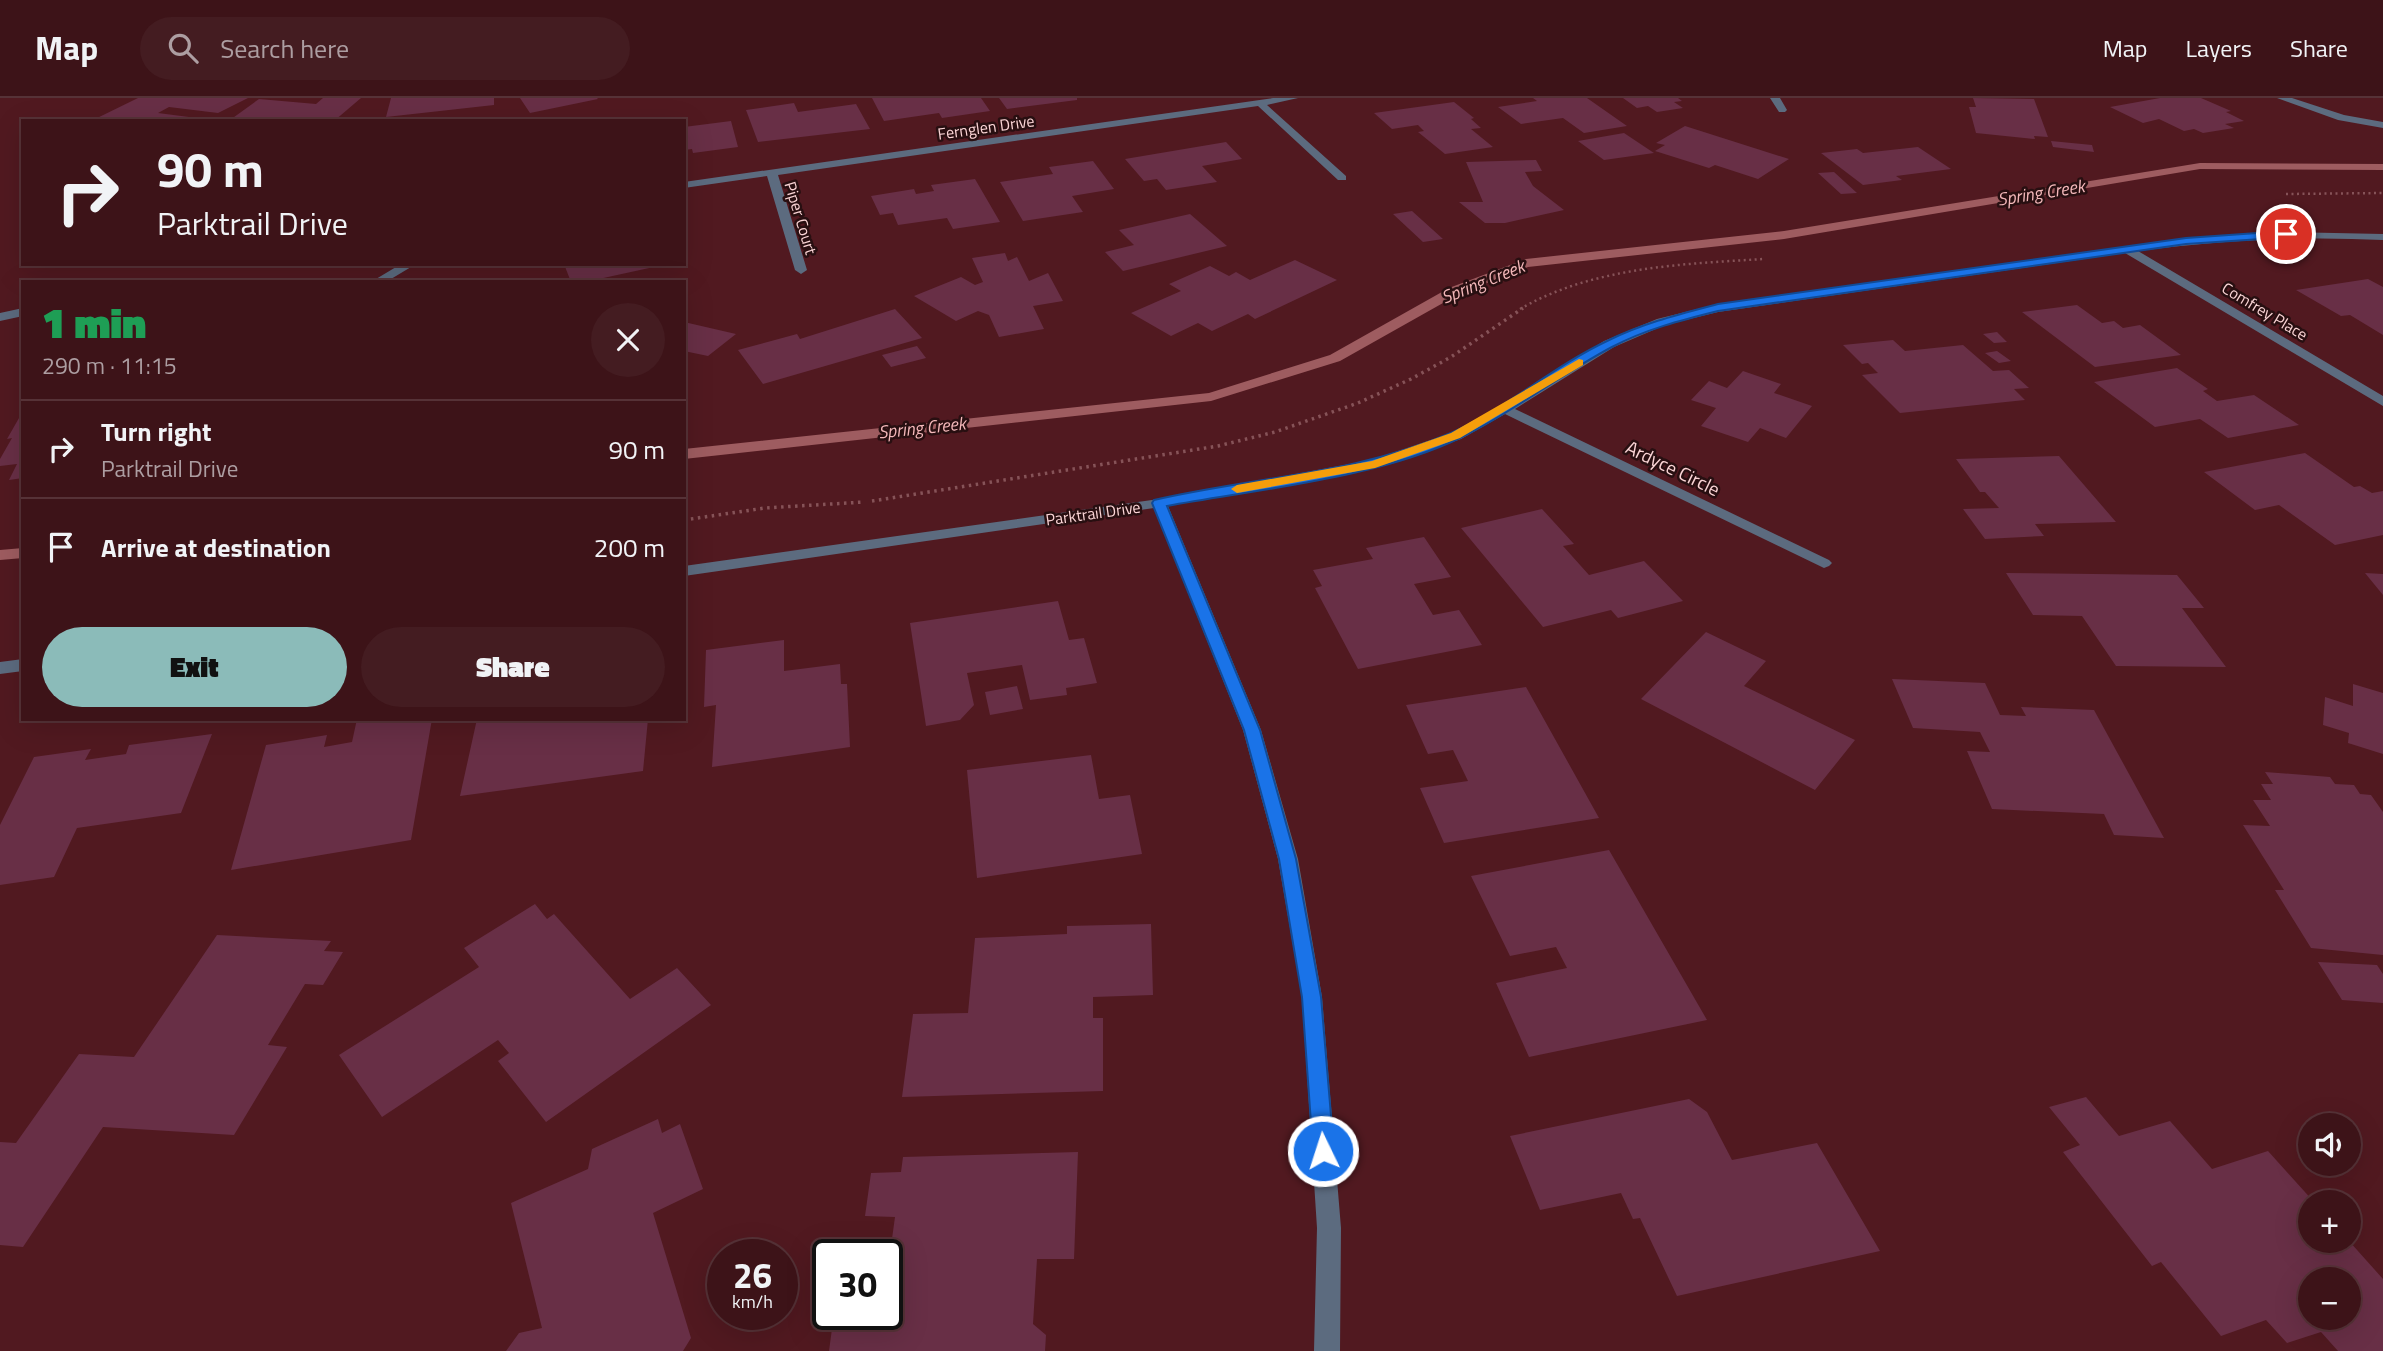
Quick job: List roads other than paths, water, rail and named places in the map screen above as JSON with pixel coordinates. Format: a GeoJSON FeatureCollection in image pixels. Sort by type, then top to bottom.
{"type":"FeatureCollection","features":[{"type":"Feature","properties":{"kind":"street","name":"Fernglen Drive"},"geometry":{"type":"LineString","coordinates":[[686,186],[1293,98]]}},
{"type":"Feature","properties":{"kind":"street"},"geometry":{"type":"LineString","coordinates":[[1775,98],[1782,110]]}},
{"type":"Feature","properties":{"kind":"street"},"geometry":{"type":"LineString","coordinates":[[2283,98],[2342,118],[2383,125]]}},
{"type":"Feature","properties":{"kind":"street"},"geometry":{"type":"LineString","coordinates":[[1260,103],[1342,178]]}},
{"type":"Feature","properties":{"kind":"street","name":"Piper Court"},"geometry":{"type":"LineString","coordinates":[[772,174],[801,270]]}},
{"type":"Feature","properties":{"kind":"street","name":"Parktrail Drive"},"geometry":{"type":"LineString","coordinates":[[686,571],[1159,503],[1375,464],[1455,436],[1505,409],[1609,344],[1661,322],[1718,308],[2128,250],[2262,234],[2383,237]]}},
{"type":"Feature","properties":{"kind":"street","name":"Comfrey Place"},"geometry":{"type":"LineString","coordinates":[[2128,250],[2383,402]]}},
{"type":"Feature","properties":{"kind":"street"},"geometry":{"type":"LineString","coordinates":[[381,280],[407,266]]}},
{"type":"Feature","properties":{"kind":"street"},"geometry":{"type":"LineString","coordinates":[[0,317],[21,312]]}},
{"type":"Feature","properties":{"kind":"street","name":"Ardyce Circle"},"geometry":{"type":"LineString","coordinates":[[1505,409],[1824,563]]}},
{"type":"Feature","properties":{"kind":"street"},"geometry":{"type":"LineString","coordinates":[[1159,503],[1252,730],[1288,859],[1312,997],[1329,1228],[1327,1351]]}},
{"type":"Feature","properties":{"kind":"street"},"geometry":{"type":"LineString","coordinates":[[0,668],[21,665]]}},
{"type":"Feature","properties":{"kind":"waterway","name":"Spring Creek"},"geometry":{"type":"LineString","coordinates":[[686,454],[1211,397],[1335,358],[1454,291],[1526,263],[1784,235],[2200,166],[2383,167]]}},
{"type":"Feature","properties":{"kind":"waterway","name":"Spring Creek"},"geometry":{"type":"LineString","coordinates":[[0,555],[21,553]]}}]}
